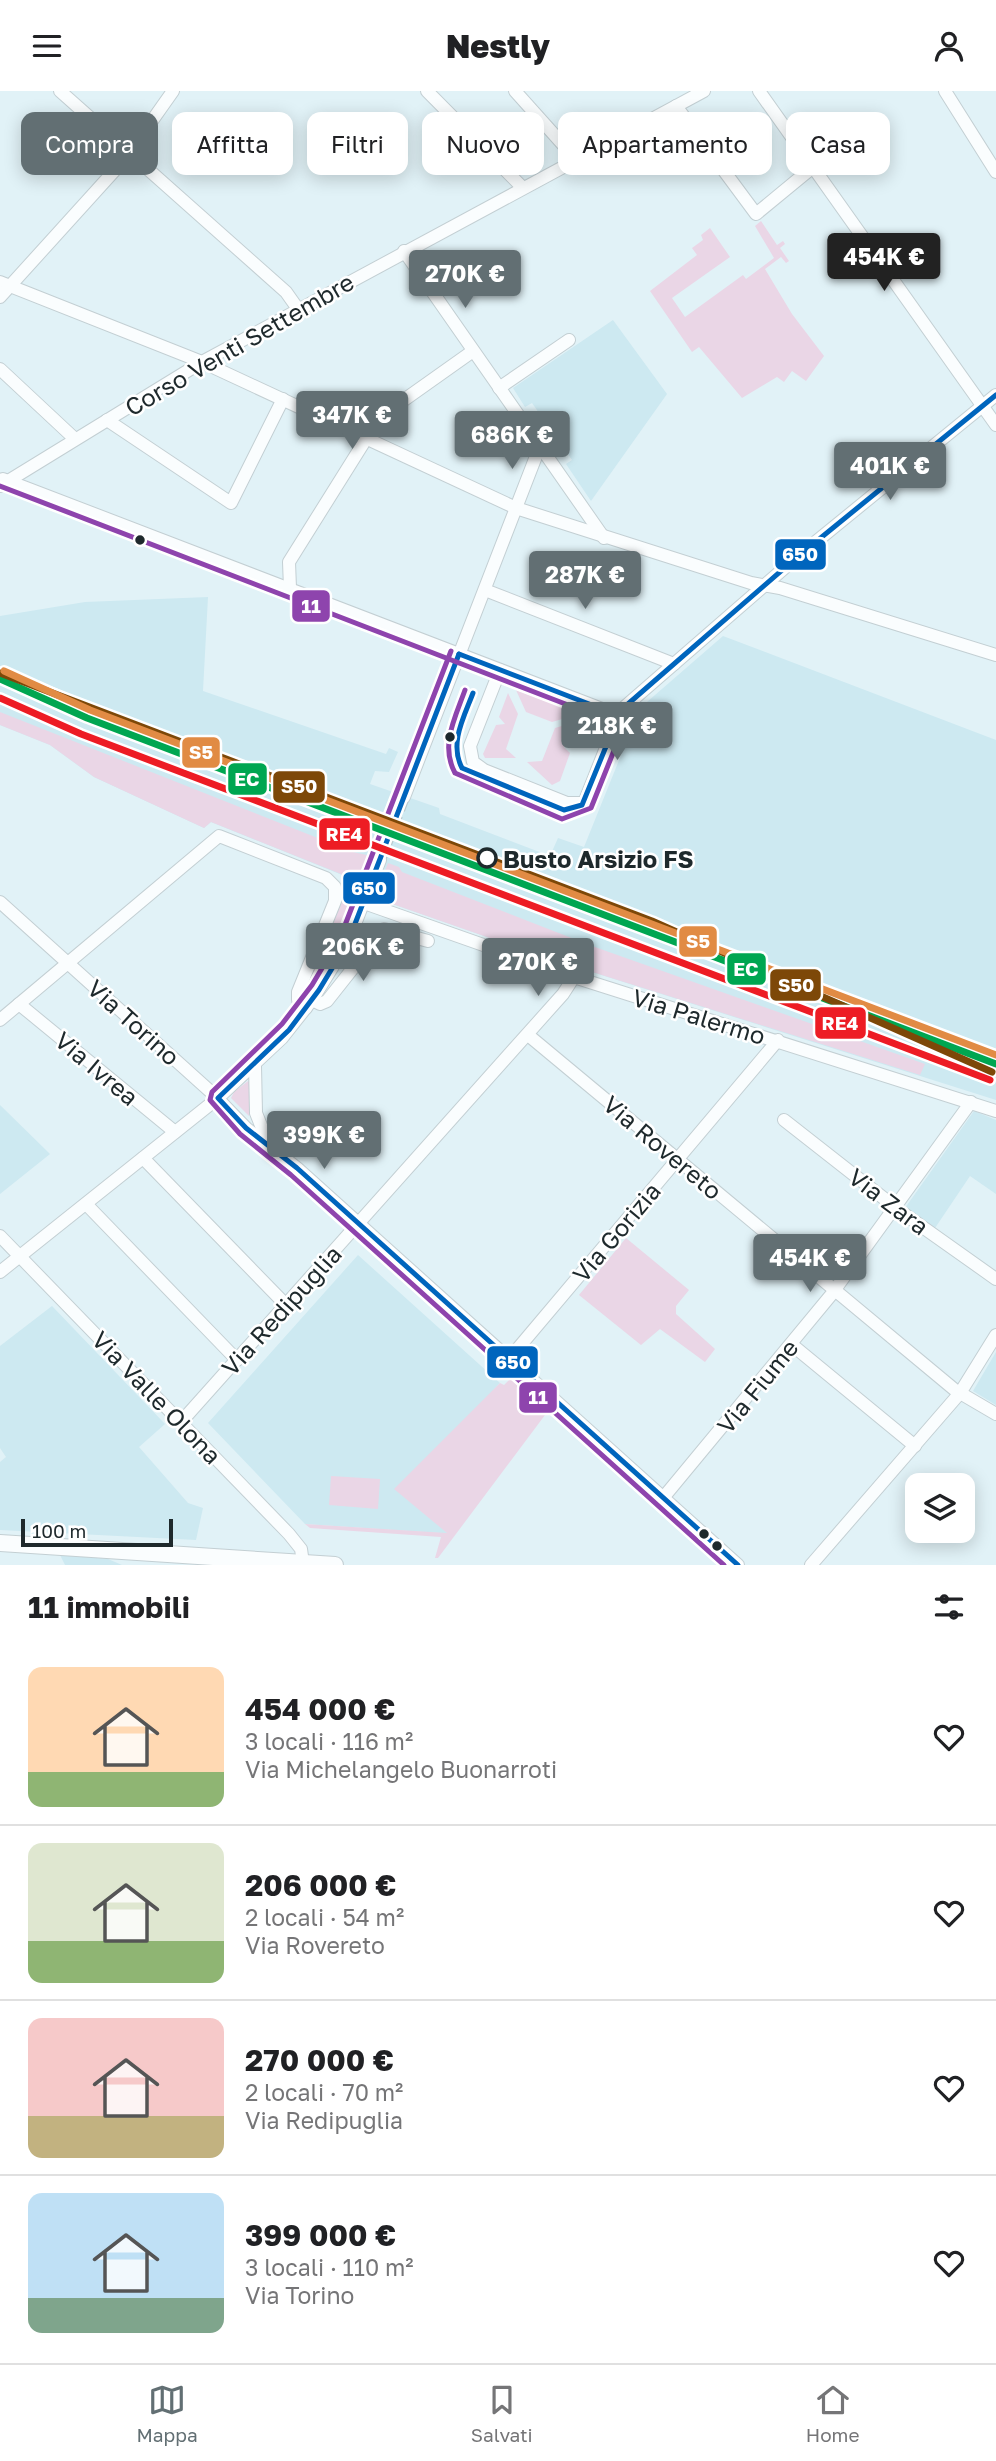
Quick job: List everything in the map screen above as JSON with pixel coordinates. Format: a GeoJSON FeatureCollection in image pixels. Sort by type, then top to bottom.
{"type":"FeatureCollection","features":[{"type":"Feature","properties":{"kind":"main road"},"geometry":{"type":"LineString","coordinates":[[3,1546],[335,1565]]}},
{"type":"Feature","properties":{"kind":"street"},"geometry":{"type":"LineString","coordinates":[[60,91],[83,112]]}},
{"type":"Feature","properties":{"kind":"street"},"geometry":{"type":"LineString","coordinates":[[158,112],[173,91]]}},
{"type":"Feature","properties":{"kind":"street"},"geometry":{"type":"LineString","coordinates":[[427,91],[522,187]]}},
{"type":"Feature","properties":{"kind":"street"},"geometry":{"type":"LineString","coordinates":[[515,91],[558,139]]}},
{"type":"Feature","properties":{"kind":"street","name":"Corso Venti Settembre"},"geometry":{"type":"LineString","coordinates":[[664,112],[704,91]]}},
{"type":"Feature","properties":{"kind":"street"},"geometry":{"type":"LineString","coordinates":[[760,91],[786,128]]}},
{"type":"Feature","properties":{"kind":"street"},"geometry":{"type":"LineString","coordinates":[[945,91],[996,172]]}},
{"type":"Feature","properties":{"kind":"street"},"geometry":{"type":"LineString","coordinates":[[676,106],[756,214],[803,175]]}},
{"type":"Feature","properties":{"kind":"street","name":"Corso Venti Settembre"},"geometry":{"type":"LineString","coordinates":[[3,481],[202,362],[558,167]]}},
{"type":"Feature","properties":{"kind":"street"},"geometry":{"type":"LineString","coordinates":[[0,297],[5,284],[108,175]]}},
{"type":"Feature","properties":{"kind":"street"},"geometry":{"type":"LineString","coordinates":[[154,175],[286,292],[298,309]]}},
{"type":"Feature","properties":{"kind":"street"},"geometry":{"type":"LineString","coordinates":[[819,175],[996,425]]}},
{"type":"Feature","properties":{"kind":"street"},"geometry":{"type":"LineString","coordinates":[[404,251],[604,538]]}},
{"type":"Feature","properties":{"kind":"street"},"geometry":{"type":"LineString","coordinates":[[5,284],[202,362],[516,508],[604,538],[996,655]]}},
{"type":"Feature","properties":{"kind":"street"},"geometry":{"type":"LineString","coordinates":[[499,388],[569,340]]}},
{"type":"Feature","properties":{"kind":"street"},"geometry":{"type":"LineString","coordinates":[[290,588],[289,562],[361,436],[473,351]]}},
{"type":"Feature","properties":{"kind":"street"},"geometry":{"type":"LineString","coordinates":[[0,369],[75,439]]}},
{"type":"Feature","properties":{"kind":"street"},"geometry":{"type":"LineString","coordinates":[[500,670],[471,742],[471,759],[484,770],[567,803],[584,803],[621,710],[764,586],[996,395]]}},
{"type":"Feature","properties":{"kind":"street"},"geometry":{"type":"LineString","coordinates":[[107,420],[230,503],[283,399]]}},
{"type":"Feature","properties":{"kind":"street"},"geometry":{"type":"LineString","coordinates":[[404,797],[540,446]]}},
{"type":"Feature","properties":{"kind":"street"},"geometry":{"type":"LineString","coordinates":[[3,481],[610,712],[621,710]]}},
{"type":"Feature","properties":{"kind":"street"},"geometry":{"type":"LineString","coordinates":[[566,526],[582,526],[589,518]]}},
{"type":"Feature","properties":{"kind":"street"},"geometry":{"type":"LineString","coordinates":[[485,590],[674,664]]}},
{"type":"Feature","properties":{"kind":"street"},"geometry":{"type":"LineString","coordinates":[[0,1020],[219,836],[326,878],[335,887],[335,901],[297,994],[309,1004],[327,1001],[384,929],[428,941]]}},
{"type":"Feature","properties":{"kind":"street"},"geometry":{"type":"LineString","coordinates":[[0,1272],[255,1066],[309,1004],[348,942],[380,860]]}},
{"type":"Feature","properties":{"kind":"street","name":"Via Torino"},"geometry":{"type":"LineString","coordinates":[[0,902],[218,1098],[241,1123],[359,1224],[738,1565]]}},
{"type":"Feature","properties":{"kind":"street","name":"Via Palermo"},"geometry":{"type":"LineString","coordinates":[[364,903],[573,977],[996,1111]]}},
{"type":"Feature","properties":{"kind":"street","name":"Via Redipuglia"},"geometry":{"type":"LineString","coordinates":[[181,1422],[528,1035],[563,994],[573,977]]}},
{"type":"Feature","properties":{"kind":"street","name":"Via Ivrea"},"geometry":{"type":"LineString","coordinates":[[19,1004],[175,1132]]}},
{"type":"Feature","properties":{"kind":"street","name":"Via Rovereto"},"geometry":{"type":"LineString","coordinates":[[528,1035],[960,1393],[996,1414]]}},
{"type":"Feature","properties":{"kind":"street","name":"Via Gorizia"},"geometry":{"type":"LineString","coordinates":[[509,1359],[778,1040]]}},
{"type":"Feature","properties":{"kind":"street","name":"Via Torino"},"geometry":{"type":"LineString","coordinates":[[255,1066],[256,1113],[268,1144]]}},
{"type":"Feature","properties":{"kind":"street","name":"Via Fiume"},"geometry":{"type":"LineString","coordinates":[[663,1498],[835,1289],[971,1102]]}},
{"type":"Feature","properties":{"kind":"street","name":"Via Zara"},"geometry":{"type":"LineString","coordinates":[[784,1120],[895,1207],[996,1279]]}},
{"type":"Feature","properties":{"kind":"street"},"geometry":{"type":"LineString","coordinates":[[143,1158],[286,1305]]}},
{"type":"Feature","properties":{"kind":"street"},"geometry":{"type":"LineString","coordinates":[[86,1204],[237,1360]]}},
{"type":"Feature","properties":{"kind":"street","name":"Via Valle Olona"},"geometry":{"type":"LineString","coordinates":[[0,1236],[294,1538],[301,1551],[303,1563]]}},
{"type":"Feature","properties":{"kind":"street"},"geometry":{"type":"LineString","coordinates":[[811,1565],[960,1393],[996,1335]]}},
{"type":"Feature","properties":{"kind":"street"},"geometry":{"type":"LineString","coordinates":[[792,1343],[915,1445]]}},
{"type":"Feature","properties":{"kind":"shaded area"},"geometry":{"type":"Polygon","coordinates":[[[761,221],[777,245],[783,241],[785,244],[780,248],[789,261],[786,263],[781,257],[765,269],[792,314],[824,356],[806,381],[792,371],[784,382],[777,377],[742,398],[699,347],[692,352],[650,291],[697,255],[692,248],[703,240],[701,235],[710,228],[730,257],[672,298],[685,317],[743,275],[746,279],[774,258],[755,226],[761,221]]]}},
{"type":"Feature","properties":{"kind":"shaded area"},"geometry":{"type":"Polygon","coordinates":[[[613,320],[667,394],[591,501],[566,464],[572,460],[532,403],[525,407],[513,388],[613,320]]]}},
{"type":"Feature","properties":{"kind":"shaded area"},"geometry":{"type":"Polygon","coordinates":[[[208,597],[203,691],[386,754],[389,748],[398,752],[389,772],[375,771],[370,784],[439,808],[440,814],[550,856],[558,838],[584,847],[640,708],[723,636],[996,740],[996,1100],[535,954],[536,949],[507,938],[504,943],[381,900],[376,893],[386,862],[371,857],[362,883],[211,822],[204,828],[94,777],[50,745],[0,725],[0,616],[85,602],[208,597]]]}},
{"type":"Feature","properties":{"kind":"shaded area"},"geometry":{"type":"Polygon","coordinates":[[[516,690],[575,712],[576,715],[552,722],[526,712],[516,690]]]}},
{"type":"Feature","properties":{"kind":"shaded area"},"geometry":{"type":"Polygon","coordinates":[[[508,693],[518,714],[506,749],[516,758],[485,758],[483,754],[496,725],[505,724],[499,717],[508,693]]]}},
{"type":"Feature","properties":{"kind":"shaded area"},"geometry":{"type":"Polygon","coordinates":[[[0,712],[353,852],[371,856],[343,930],[307,993],[305,994],[305,989],[346,892],[341,874],[211,822],[204,828],[94,777],[50,745],[0,725],[0,712]]]}},
{"type":"Feature","properties":{"kind":"shaded area"},"geometry":{"type":"Polygon","coordinates":[[[582,720],[573,747],[564,747],[570,753],[560,781],[552,785],[527,762],[542,761],[555,728],[582,720]]]}},
{"type":"Feature","properties":{"kind":"shaded area"},"geometry":{"type":"Polygon","coordinates":[[[388,863],[399,867],[402,872],[592,946],[925,1064],[920,1075],[535,954],[536,949],[507,938],[504,943],[381,900],[377,891],[388,863]]]}},
{"type":"Feature","properties":{"kind":"shaded area"},"geometry":{"type":"Polygon","coordinates":[[[248,1081],[249,1116],[231,1098],[234,1092],[248,1081]]]}},
{"type":"Feature","properties":{"kind":"shaded area"},"geometry":{"type":"Polygon","coordinates":[[[0,1105],[50,1154],[0,1194],[0,1105]]]}},
{"type":"Feature","properties":{"kind":"shaded area"},"geometry":{"type":"Polygon","coordinates":[[[974,1111],[996,1120],[996,1194],[970,1176],[935,1228],[905,1208],[974,1111]]]}},
{"type":"Feature","properties":{"kind":"shaded area"},"geometry":{"type":"Polygon","coordinates":[[[626,1238],[689,1290],[676,1306],[676,1314],[715,1349],[705,1362],[660,1329],[641,1345],[579,1295],[626,1238]]]}},
{"type":"Feature","properties":{"kind":"shaded area"},"geometry":{"type":"Polygon","coordinates":[[[358,1255],[500,1383],[490,1394],[454,1534],[305,1524],[208,1423],[358,1255]]]}},
{"type":"Feature","properties":{"kind":"shaded area"},"geometry":{"type":"Polygon","coordinates":[[[52,1306],[165,1424],[139,1447],[188,1503],[203,1508],[196,1540],[0,1530],[0,1462],[6,1457],[0,1448],[0,1346],[52,1306]]]}},
{"type":"Feature","properties":{"kind":"shaded area"},"geometry":{"type":"Polygon","coordinates":[[[996,1352],[996,1405],[973,1391],[996,1352]]]}},
{"type":"Feature","properties":{"kind":"shaded area"},"geometry":{"type":"Polygon","coordinates":[[[511,1378],[548,1411],[438,1558],[435,1558],[441,1537],[310,1528],[305,1524],[447,1533],[394,1489],[500,1383],[504,1385],[511,1378]]]}},
{"type":"Feature","properties":{"kind":"shaded area"},"geometry":{"type":"Polygon","coordinates":[[[331,1476],[380,1479],[378,1509],[329,1505],[331,1476]]]}},
{"type":"Feature","properties":{"kind":"shaded area"},"geometry":{"type":"Polygon","coordinates":[[[60,1555],[108,1559],[122,1565],[65,1565],[60,1555]]]}},
{"type":"Feature","properties":{"kind":"tunnel"},"geometry":{"type":"LineString","coordinates":[[380,860],[404,797]]}},
{"type":"Feature","properties":{"kind":"transit line","name":"650"},"geometry":{"type":"LineString","coordinates":[[473,693],[457,740],[458,759],[462,768],[564,810],[582,805],[621,710],[796,558],[996,395]]}},
{"type":"Feature","properties":{"kind":"transit line","name":"11"},"geometry":{"type":"LineString","coordinates":[[0,486],[607,720],[623,719]]}},
{"type":"Feature","properties":{"kind":"transit line","name":"11"},"geometry":{"type":"LineString","coordinates":[[451,651],[340,938],[312,985],[282,1024],[212,1092],[210,1100],[240,1134],[291,1175],[724,1565]]}},
{"type":"Feature","properties":{"kind":"transit line","name":"650"},"geometry":{"type":"LineString","coordinates":[[459,654],[348,942],[319,990],[289,1030],[218,1098],[246,1128],[297,1168],[738,1565]]}},
{"type":"Feature","properties":{"kind":"transit line","name":"650"},"geometry":{"type":"LineString","coordinates":[[459,654],[610,712],[621,710]]}},
{"type":"Feature","properties":{"kind":"transit line","name":"S5"},"geometry":{"type":"LineString","coordinates":[[4,671],[90,710],[996,1055]]}},
{"type":"Feature","properties":{"kind":"transit line","name":"S50"},"geometry":{"type":"LineString","coordinates":[[0,673],[652,921],[992,1072]]}},
{"type":"Feature","properties":{"kind":"transit line","name":"EC"},"geometry":{"type":"LineString","coordinates":[[0,679],[87,718],[996,1064]]}},
{"type":"Feature","properties":{"kind":"transit line","name":"11"},"geometry":{"type":"LineString","coordinates":[[465,690],[453,721],[449,742],[455,773],[562,819],[591,808],[629,713]]}},
{"type":"Feature","properties":{"kind":"transit line","name":"RE4"},"geometry":{"type":"LineString","coordinates":[[0,698],[81,734],[990,1080]]}},
{"type":"Feature","properties":{"kind":"place","name":"Busto Arsizio FS"},"geometry":{"type":"Point","coordinates":[487,858]}}]}
